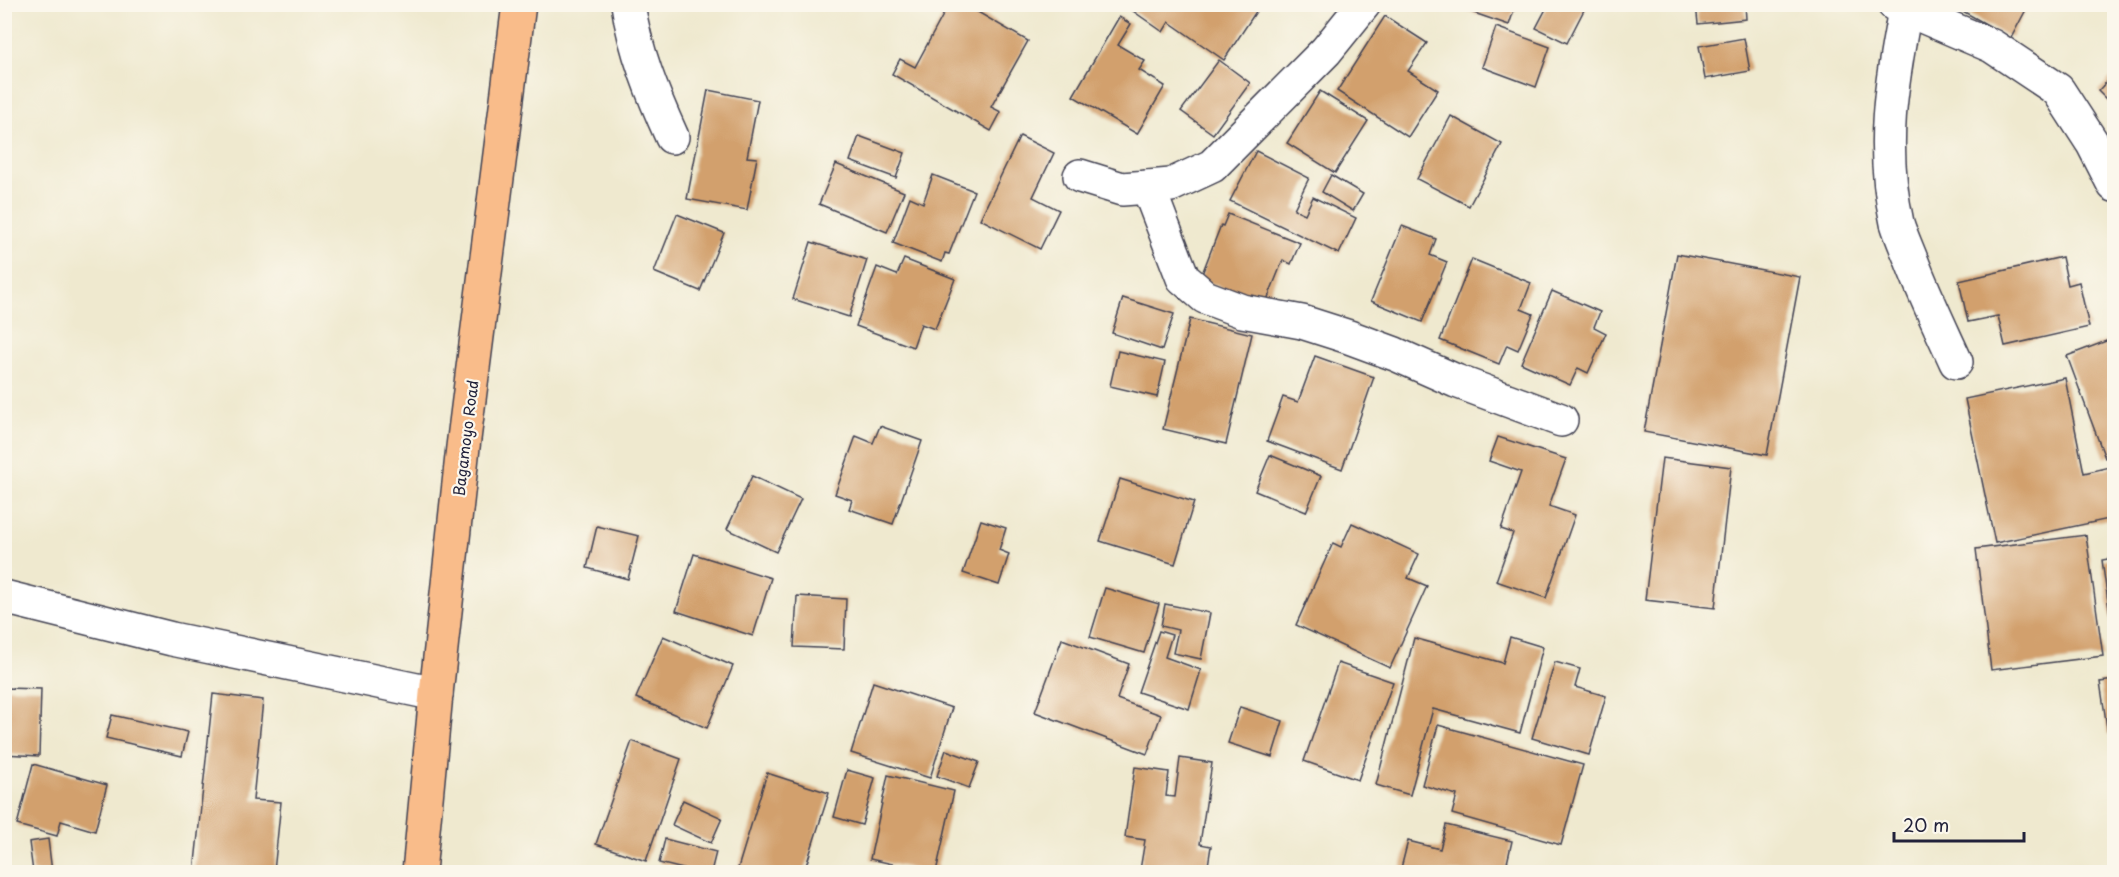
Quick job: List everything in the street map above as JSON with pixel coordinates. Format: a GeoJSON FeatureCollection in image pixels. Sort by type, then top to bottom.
{"type":"FeatureCollection","features":[{"type":"Feature","properties":{"kind":"highway","name":"Bagamoyo Road"},"geometry":{"type":"LineString","coordinates":[[419,873],[463,447],[519,4]]}},
{"type":"Feature","properties":{"kind":"street"},"geometry":{"type":"LineString","coordinates":[[628,4],[631,26],[651,90],[672,137]]}},
{"type":"Feature","properties":{"kind":"street"},"geometry":{"type":"LineString","coordinates":[[1080,176],[1122,189],[1171,185],[1212,166],[1326,51],[1364,4]]}},
{"type":"Feature","properties":{"kind":"street"},"geometry":{"type":"LineString","coordinates":[[1956,363],[1898,226],[1890,182],[1887,134],[1899,7],[1992,46],[2058,90],[2093,144],[2115,185]]}},
{"type":"Feature","properties":{"kind":"street"},"geometry":{"type":"LineString","coordinates":[[1148,187],[1184,278],[1205,297],[1242,310],[1302,322],[1349,337],[1456,381],[1561,420]]}},
{"type":"Feature","properties":{"kind":"street"},"geometry":{"type":"LineString","coordinates":[[4,597],[171,639],[436,693]]}},
{"type":"Feature","properties":{"kind":"building"},"geometry":{"type":"Polygon","coordinates":[[[949,4],[964,4],[1028,41],[991,107],[1001,112],[991,131],[892,74],[900,59],[915,67],[949,4]]]}},
{"type":"Feature","properties":{"kind":"building"},"geometry":{"type":"Polygon","coordinates":[[[1123,4],[1261,4],[1224,60],[1169,22],[1163,32],[1123,4]]]}},
{"type":"Feature","properties":{"kind":"building"},"geometry":{"type":"Polygon","coordinates":[[[1448,4],[1516,4],[1509,25],[1448,4]]]}},
{"type":"Feature","properties":{"kind":"building"},"geometry":{"type":"Polygon","coordinates":[[[1543,4],[1587,4],[1567,43],[1536,28],[1547,7],[1543,4]]]}},
{"type":"Feature","properties":{"kind":"building"},"geometry":{"type":"Polygon","coordinates":[[[1696,4],[1745,4],[1746,19],[1698,24],[1696,4]]]}},
{"type":"Feature","properties":{"kind":"building"},"geometry":{"type":"Polygon","coordinates":[[[1950,4],[2029,4],[2011,38],[1950,4]]]}},
{"type":"Feature","properties":{"kind":"building"},"geometry":{"type":"Polygon","coordinates":[[[1385,16],[1427,43],[1408,71],[1438,90],[1408,137],[1337,91],[1385,16]]]}},
{"type":"Feature","properties":{"kind":"building"},"geometry":{"type":"Polygon","coordinates":[[[1119,17],[1131,24],[1118,45],[1145,61],[1139,70],[1165,86],[1137,134],[1073,96],[1119,17]]]}},
{"type":"Feature","properties":{"kind":"building"},"geometry":{"type":"Polygon","coordinates":[[[1496,27],[1550,47],[1536,87],[1482,67],[1496,27]]]}},
{"type":"Feature","properties":{"kind":"building"},"geometry":{"type":"Polygon","coordinates":[[[1744,38],[1750,71],[1705,79],[1699,46],[1744,38]]]}},
{"type":"Feature","properties":{"kind":"building"},"geometry":{"type":"Polygon","coordinates":[[[1219,60],[1250,83],[1213,134],[1181,111],[1219,60]]]}},
{"type":"Feature","properties":{"kind":"building"},"geometry":{"type":"Polygon","coordinates":[[[2114,74],[2114,107],[2098,91],[2114,74]]]}},
{"type":"Feature","properties":{"kind":"building"},"geometry":{"type":"Polygon","coordinates":[[[708,90],[758,100],[747,157],[757,158],[747,210],[687,199],[708,90]]]}},
{"type":"Feature","properties":{"kind":"building"},"geometry":{"type":"Polygon","coordinates":[[[1320,91],[1368,121],[1335,173],[1287,143],[1320,91]]]}},
{"type":"Feature","properties":{"kind":"building"},"geometry":{"type":"Polygon","coordinates":[[[1451,116],[1502,144],[1469,206],[1417,179],[1451,116]]]}},
{"type":"Feature","properties":{"kind":"building"},"geometry":{"type":"Polygon","coordinates":[[[859,136],[905,153],[896,178],[850,161],[859,136]]]}},
{"type":"Feature","properties":{"kind":"building"},"geometry":{"type":"Polygon","coordinates":[[[1020,136],[1054,153],[1033,197],[1059,210],[1040,249],[980,219],[1020,136]]]}},
{"type":"Feature","properties":{"kind":"building"},"geometry":{"type":"Polygon","coordinates":[[[1256,151],[1309,178],[1294,209],[1305,214],[1313,197],[1356,218],[1339,254],[1230,201],[1256,151]]]}},
{"type":"Feature","properties":{"kind":"building"},"geometry":{"type":"Polygon","coordinates":[[[836,164],[904,192],[887,232],[819,204],[836,164]]]}},
{"type":"Feature","properties":{"kind":"building"},"geometry":{"type":"Polygon","coordinates":[[[933,175],[974,191],[949,254],[945,253],[942,262],[893,243],[910,197],[923,203],[933,175]]]}},
{"type":"Feature","properties":{"kind":"building"},"geometry":{"type":"Polygon","coordinates":[[[1331,175],[1363,194],[1353,211],[1322,192],[1331,175]]]}},
{"type":"Feature","properties":{"kind":"building"},"geometry":{"type":"Polygon","coordinates":[[[677,214],[724,233],[700,291],[654,272],[677,214]]]}},
{"type":"Feature","properties":{"kind":"building"},"geometry":{"type":"Polygon","coordinates":[[[1228,214],[1300,243],[1291,264],[1283,260],[1265,305],[1200,279],[1221,225],[1223,226],[1228,214]]]}},
{"type":"Feature","properties":{"kind":"building"},"geometry":{"type":"Polygon","coordinates":[[[1402,226],[1436,239],[1430,255],[1447,262],[1422,322],[1371,301],[1402,226]]]}},
{"type":"Feature","properties":{"kind":"building"},"geometry":{"type":"Polygon","coordinates":[[[811,242],[867,260],[849,317],[793,299],[811,242]]]}},
{"type":"Feature","properties":{"kind":"building"},"geometry":{"type":"Polygon","coordinates":[[[1677,254],[1800,277],[1767,455],[1644,432],[1677,254]]]}},
{"type":"Feature","properties":{"kind":"building"},"geometry":{"type":"Polygon","coordinates":[[[2062,257],[2068,285],[2079,282],[2089,327],[2005,346],[1998,316],[1968,322],[1959,281],[2062,257]]]}},
{"type":"Feature","properties":{"kind":"building"},"geometry":{"type":"Polygon","coordinates":[[[904,259],[955,279],[935,329],[921,324],[913,347],[856,326],[877,267],[897,275],[904,259]]]}},
{"type":"Feature","properties":{"kind":"building"},"geometry":{"type":"Polygon","coordinates":[[[1472,259],[1531,283],[1521,309],[1533,314],[1518,350],[1507,345],[1499,364],[1440,340],[1472,259]]]}},
{"type":"Feature","properties":{"kind":"building"},"geometry":{"type":"Polygon","coordinates":[[[1552,291],[1600,312],[1594,327],[1606,333],[1588,373],[1578,368],[1570,385],[1521,363],[1552,291]]]}},
{"type":"Feature","properties":{"kind":"building"},"geometry":{"type":"Polygon","coordinates":[[[1123,298],[1174,314],[1162,350],[1112,333],[1123,298]]]}},
{"type":"Feature","properties":{"kind":"building"},"geometry":{"type":"Polygon","coordinates":[[[1190,319],[1252,334],[1226,444],[1163,429],[1190,319]]]}},
{"type":"Feature","properties":{"kind":"building"},"geometry":{"type":"Polygon","coordinates":[[[2114,338],[2114,454],[2105,458],[2067,356],[2114,338]]]}},
{"type":"Feature","properties":{"kind":"building"},"geometry":{"type":"Polygon","coordinates":[[[1118,351],[1165,362],[1157,397],[1110,386],[1118,351]]]}},
{"type":"Feature","properties":{"kind":"building"},"geometry":{"type":"Polygon","coordinates":[[[1315,356],[1374,377],[1342,469],[1267,441],[1283,397],[1298,402],[1315,356]]]}},
{"type":"Feature","properties":{"kind":"building"},"geometry":{"type":"Polygon","coordinates":[[[2065,378],[2084,473],[2114,466],[2114,518],[1995,543],[1965,399],[2065,378]]]}},
{"type":"Feature","properties":{"kind":"building"},"geometry":{"type":"Polygon","coordinates":[[[880,426],[922,441],[893,524],[849,509],[852,500],[835,494],[856,436],[873,443],[880,426]]]}},
{"type":"Feature","properties":{"kind":"building"},"geometry":{"type":"Polygon","coordinates":[[[1498,437],[1566,459],[1549,506],[1575,515],[1546,598],[1496,581],[1513,533],[1501,529],[1521,472],[1489,461],[1498,437]]]}},
{"type":"Feature","properties":{"kind":"building"},"geometry":{"type":"Polygon","coordinates":[[[1270,455],[1321,476],[1306,512],[1255,491],[1270,455]]]}},
{"type":"Feature","properties":{"kind":"building"},"geometry":{"type":"Polygon","coordinates":[[[1662,458],[1731,467],[1715,608],[1645,600],[1662,458]]]}},
{"type":"Feature","properties":{"kind":"building"},"geometry":{"type":"Polygon","coordinates":[[[752,476],[801,499],[776,552],[727,529],[752,476]]]}},
{"type":"Feature","properties":{"kind":"building"},"geometry":{"type":"Polygon","coordinates":[[[1120,479],[1194,502],[1175,564],[1100,541],[1120,479]]]}},
{"type":"Feature","properties":{"kind":"building"},"geometry":{"type":"Polygon","coordinates":[[[981,520],[1006,528],[999,550],[1009,554],[999,585],[963,573],[981,520]]]}},
{"type":"Feature","properties":{"kind":"building"},"geometry":{"type":"Polygon","coordinates":[[[1352,523],[1419,554],[1408,578],[1427,586],[1390,668],[1296,625],[1333,543],[1341,547],[1352,523]]]}},
{"type":"Feature","properties":{"kind":"building"},"geometry":{"type":"Polygon","coordinates":[[[597,526],[639,536],[628,579],[587,568],[597,526]]]}},
{"type":"Feature","properties":{"kind":"building"},"geometry":{"type":"Polygon","coordinates":[[[2086,535],[2103,656],[1991,670],[1976,549],[2086,535]]]}},
{"type":"Feature","properties":{"kind":"building"},"geometry":{"type":"Polygon","coordinates":[[[694,554],[771,578],[753,636],[676,611],[694,554]]]}},
{"type":"Feature","properties":{"kind":"building"},"geometry":{"type":"Polygon","coordinates":[[[2114,558],[2114,636],[2113,636],[2102,560],[2114,558]]]}},
{"type":"Feature","properties":{"kind":"building"},"geometry":{"type":"Polygon","coordinates":[[[1105,588],[1159,604],[1144,653],[1090,637],[1105,588]]]}},
{"type":"Feature","properties":{"kind":"building"},"geometry":{"type":"Polygon","coordinates":[[[797,596],[846,599],[844,649],[794,647],[797,596]]]}},
{"type":"Feature","properties":{"kind":"building"},"geometry":{"type":"Polygon","coordinates":[[[1165,604],[1210,613],[1201,659],[1173,653],[1178,630],[1161,626],[1165,604]]]}},
{"type":"Feature","properties":{"kind":"building"},"geometry":{"type":"Polygon","coordinates":[[[1159,631],[1172,635],[1165,657],[1201,670],[1189,709],[1138,692],[1159,631]]]}},
{"type":"Feature","properties":{"kind":"building"},"geometry":{"type":"Polygon","coordinates":[[[663,636],[733,666],[707,728],[636,698],[663,636]]]}},
{"type":"Feature","properties":{"kind":"building"},"geometry":{"type":"Polygon","coordinates":[[[1510,637],[1543,647],[1520,733],[1433,709],[1410,795],[1376,785],[1414,638],[1503,663],[1510,637]]]}},
{"type":"Feature","properties":{"kind":"building"},"geometry":{"type":"Polygon","coordinates":[[[1062,639],[1129,664],[1117,699],[1161,715],[1147,754],[1035,712],[1062,639]]]}},
{"type":"Feature","properties":{"kind":"building"},"geometry":{"type":"Polygon","coordinates":[[[1555,662],[1580,669],[1575,687],[1606,696],[1589,755],[1532,738],[1555,662]]]}},
{"type":"Feature","properties":{"kind":"building"},"geometry":{"type":"Polygon","coordinates":[[[1338,663],[1393,682],[1358,780],[1304,761],[1338,663]]]}},
{"type":"Feature","properties":{"kind":"building"},"geometry":{"type":"Polygon","coordinates":[[[2114,680],[2114,733],[2108,734],[2100,682],[2114,680]]]}},
{"type":"Feature","properties":{"kind":"building"},"geometry":{"type":"Polygon","coordinates":[[[873,682],[952,708],[930,778],[851,753],[873,682]]]}},
{"type":"Feature","properties":{"kind":"building"},"geometry":{"type":"Polygon","coordinates":[[[4,688],[41,689],[39,756],[4,754],[4,688]]]}},
{"type":"Feature","properties":{"kind":"building"},"geometry":{"type":"Polygon","coordinates":[[[213,694],[263,700],[253,800],[281,802],[274,872],[194,872],[213,694]]]}},
{"type":"Feature","properties":{"kind":"building"},"geometry":{"type":"Polygon","coordinates":[[[1240,707],[1283,721],[1272,757],[1228,743],[1240,707]]]}},
{"type":"Feature","properties":{"kind":"building"},"geometry":{"type":"Polygon","coordinates":[[[112,715],[188,732],[182,756],[106,738],[112,715]]]}},
{"type":"Feature","properties":{"kind":"building"},"geometry":{"type":"Polygon","coordinates":[[[1438,725],[1583,765],[1561,845],[1452,814],[1457,795],[1422,785],[1438,725]]]}},
{"type":"Feature","properties":{"kind":"building"},"geometry":{"type":"Polygon","coordinates":[[[632,741],[681,759],[646,861],[596,844],[632,741]]]}},
{"type":"Feature","properties":{"kind":"building"},"geometry":{"type":"Polygon","coordinates":[[[946,750],[979,762],[969,788],[937,776],[946,750]]]}},
{"type":"Feature","properties":{"kind":"building"},"geometry":{"type":"Polygon","coordinates":[[[1180,758],[1212,763],[1200,844],[1211,846],[1207,872],[1140,870],[1145,840],[1125,837],[1135,767],[1169,772],[1166,796],[1175,797],[1180,758]]]}},
{"type":"Feature","properties":{"kind":"building"},"geometry":{"type":"Polygon","coordinates":[[[33,764],[107,785],[95,831],[61,821],[57,836],[17,825],[33,764]]]}},
{"type":"Feature","properties":{"kind":"building"},"geometry":{"type":"Polygon","coordinates":[[[847,770],[875,778],[862,825],[834,817],[847,770]]]}},
{"type":"Feature","properties":{"kind":"building"},"geometry":{"type":"Polygon","coordinates":[[[767,773],[829,793],[804,872],[751,872],[738,868],[767,773]]]}},
{"type":"Feature","properties":{"kind":"building"},"geometry":{"type":"Polygon","coordinates":[[[888,775],[954,791],[936,872],[870,859],[888,775]]]}},
{"type":"Feature","properties":{"kind":"building"},"geometry":{"type":"Polygon","coordinates":[[[683,800],[722,818],[711,843],[672,825],[683,800]]]}},
{"type":"Feature","properties":{"kind":"building"},"geometry":{"type":"Polygon","coordinates":[[[1446,825],[1512,841],[1505,872],[1400,872],[1408,841],[1440,849],[1446,825]]]}},
{"type":"Feature","properties":{"kind":"building"},"geometry":{"type":"Polygon","coordinates":[[[48,839],[52,872],[33,872],[29,842],[48,839]]]}},
{"type":"Feature","properties":{"kind":"building"},"geometry":{"type":"Polygon","coordinates":[[[665,839],[716,852],[711,872],[695,872],[659,863],[665,839]]]}}]}
